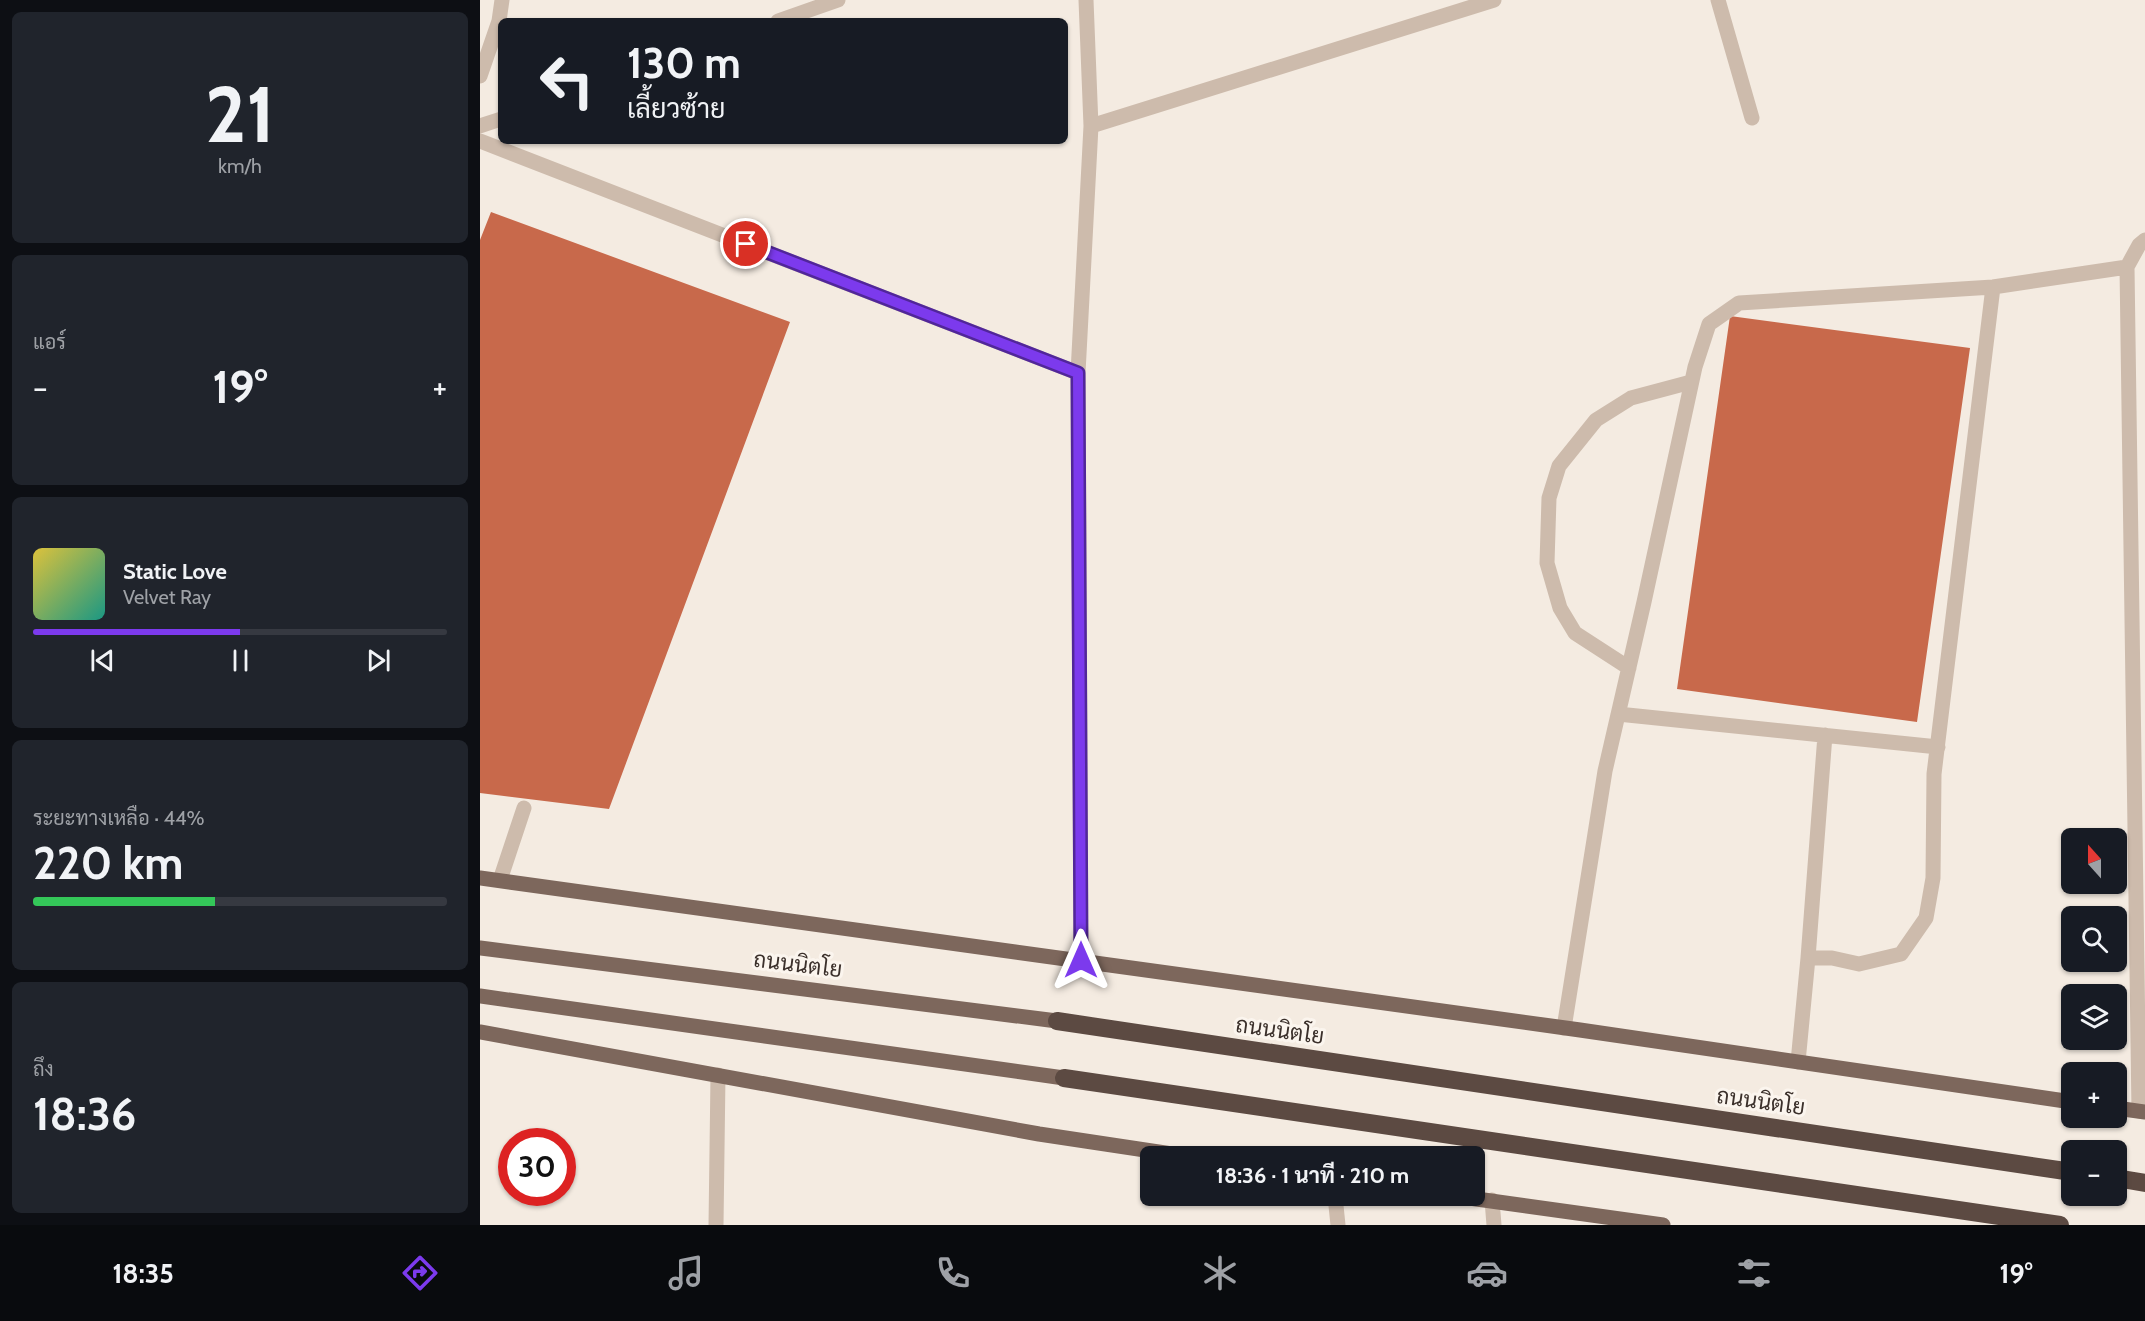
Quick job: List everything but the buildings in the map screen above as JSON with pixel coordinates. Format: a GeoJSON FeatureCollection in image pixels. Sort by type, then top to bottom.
{"type":"FeatureCollection","features":[{"type":"Feature","properties":{"kind":"highway","name":"ถนนนิตโย"},"geometry":{"type":"LineString","coordinates":[[1057,1021],[2061,1170]]}},
{"type":"Feature","properties":{"kind":"highway"},"geometry":{"type":"LineString","coordinates":[[1064,1078],[2060,1225]]}},
{"type":"Feature","properties":{"kind":"highway"},"geometry":{"type":"LineString","coordinates":[[2127,1180],[2145,1182]]}},
{"type":"Feature","properties":{"kind":"main road","name":"ถนนนิตโย"},"geometry":{"type":"LineString","coordinates":[[480,878],[1081,960],[2061,1100]]}},
{"type":"Feature","properties":{"kind":"main road","name":"ถนนนิตโย"},"geometry":{"type":"LineString","coordinates":[[480,948],[1057,1021]]}},
{"type":"Feature","properties":{"kind":"main road"},"geometry":{"type":"LineString","coordinates":[[480,996],[1064,1078]]}},
{"type":"Feature","properties":{"kind":"main road"},"geometry":{"type":"LineString","coordinates":[[480,1032],[1039,1134],[1140,1149]]}},
{"type":"Feature","properties":{"kind":"main road"},"geometry":{"type":"LineString","coordinates":[[2127,1110],[2142,1112]]}},
{"type":"Feature","properties":{"kind":"main road"},"geometry":{"type":"LineString","coordinates":[[1485,1199],[1586,1220],[1663,1225]]}},
{"type":"Feature","properties":{"kind":"street"},"geometry":{"type":"LineString","coordinates":[[499,18],[501,0]]}},
{"type":"Feature","properties":{"kind":"street"},"geometry":{"type":"LineString","coordinates":[[787,18],[838,0]]}},
{"type":"Feature","properties":{"kind":"street"},"geometry":{"type":"LineString","coordinates":[[1081,960],[1078,373],[1091,126],[1086,0]]}},
{"type":"Feature","properties":{"kind":"street"},"geometry":{"type":"LineString","coordinates":[[1091,126],[1494,0]]}},
{"type":"Feature","properties":{"kind":"street"},"geometry":{"type":"LineString","coordinates":[[1718,0],[1752,118]]}},
{"type":"Feature","properties":{"kind":"street"},"geometry":{"type":"LineString","coordinates":[[480,76],[498,24]]}},
{"type":"Feature","properties":{"kind":"street"},"geometry":{"type":"LineString","coordinates":[[480,126],[498,120]]}},
{"type":"Feature","properties":{"kind":"street"},"geometry":{"type":"LineString","coordinates":[[480,141],[1078,373]]}},
{"type":"Feature","properties":{"kind":"street"},"geometry":{"type":"LineString","coordinates":[[2142,1112],[2127,267],[2139,245],[2145,240]]}},
{"type":"Feature","properties":{"kind":"street"},"geometry":{"type":"LineString","coordinates":[[1564,1028],[1605,771],[1691,382],[1709,324],[1738,303],[1993,286],[2127,267]]}},
{"type":"Feature","properties":{"kind":"street"},"geometry":{"type":"LineString","coordinates":[[1808,958],[1832,958],[1859,964],[1901,954],[1926,918],[1933,878],[1934,774],[1993,286]]}},
{"type":"Feature","properties":{"kind":"street"},"geometry":{"type":"LineString","coordinates":[[1629,668],[1575,633],[1560,608],[1547,562],[1549,498],[1559,466],[1596,420],[1631,398],[1691,382]]}},
{"type":"Feature","properties":{"kind":"street"},"geometry":{"type":"LineString","coordinates":[[1618,714],[1938,747]]}},
{"type":"Feature","properties":{"kind":"street"},"geometry":{"type":"LineString","coordinates":[[1798,1062],[1826,735]]}},
{"type":"Feature","properties":{"kind":"street"},"geometry":{"type":"LineString","coordinates":[[500,880],[524,808]]}},
{"type":"Feature","properties":{"kind":"street"},"geometry":{"type":"LineString","coordinates":[[716,1225],[718,1075]]}},
{"type":"Feature","properties":{"kind":"street"},"geometry":{"type":"LineString","coordinates":[[1492,1200],[1494,1225]]}},
{"type":"Feature","properties":{"kind":"street"},"geometry":{"type":"LineString","coordinates":[[1336,1206],[1338,1225]]}},
{"type":"Feature","properties":{"kind":"route"},"geometry":{"type":"LineString","coordinates":[[746,244],[1078,373],[1081,960]]}}]}
